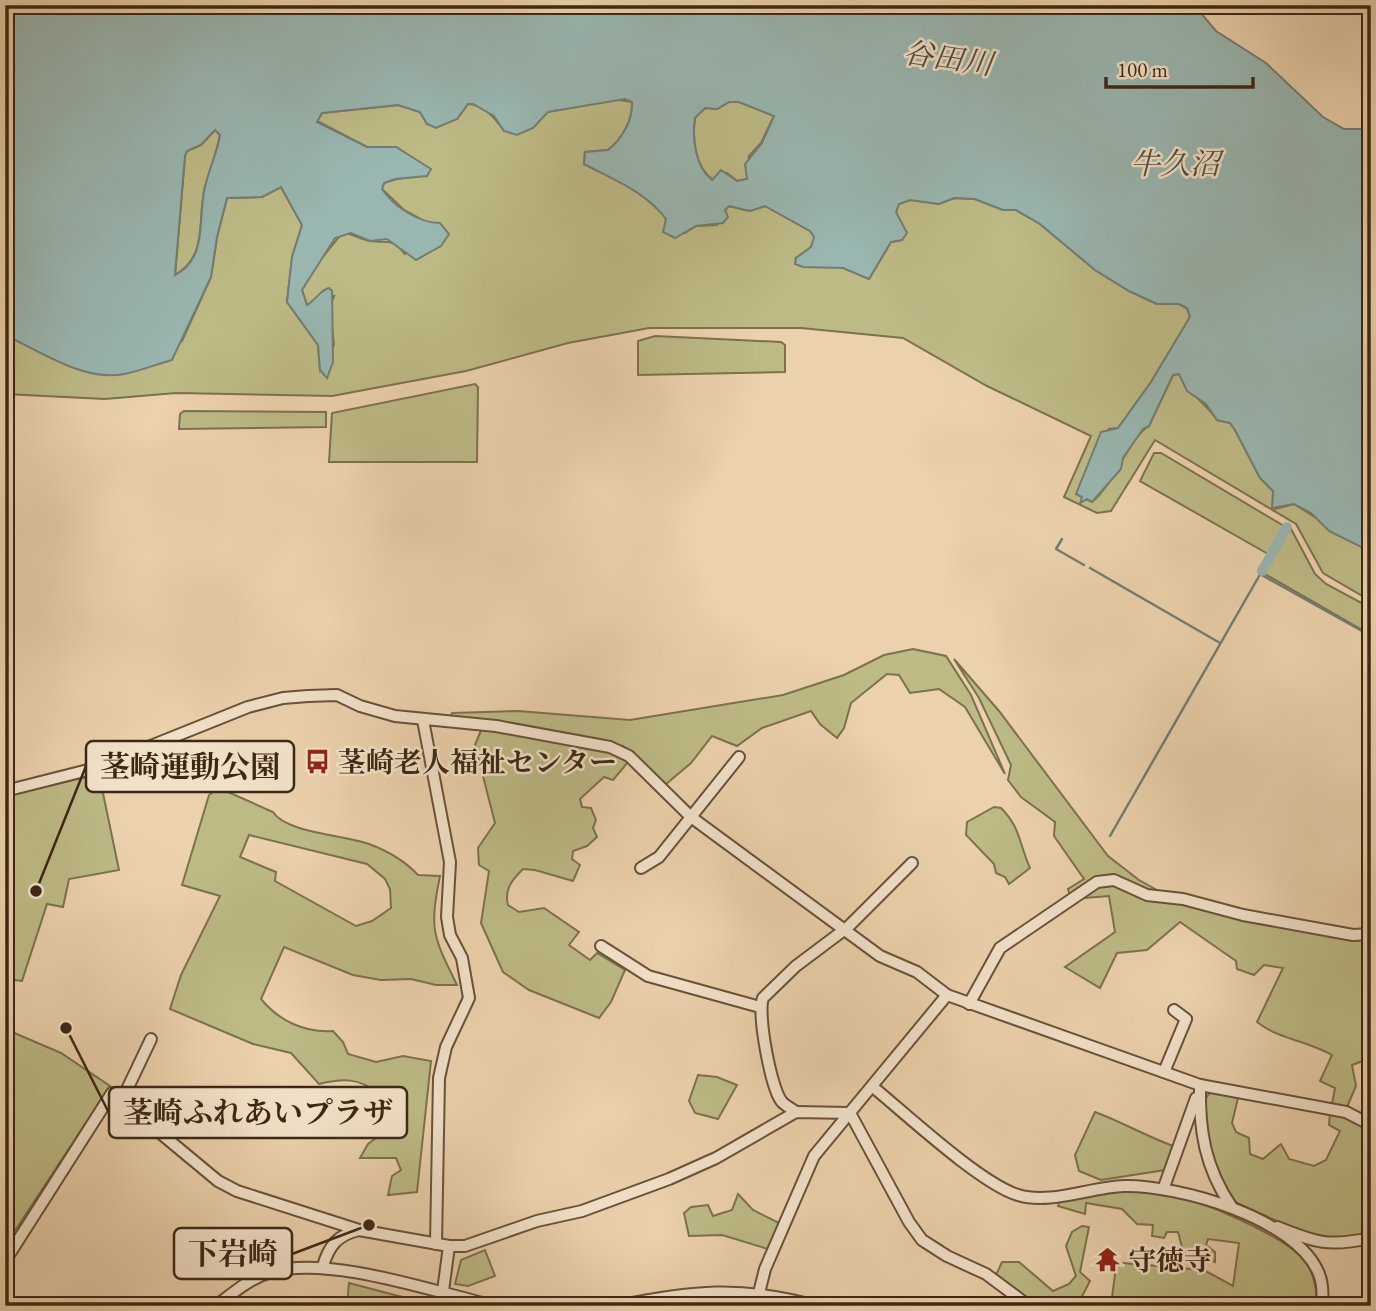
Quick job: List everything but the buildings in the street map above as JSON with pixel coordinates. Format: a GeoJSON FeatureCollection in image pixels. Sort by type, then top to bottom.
{"type":"FeatureCollection","features":[{"type":"Feature","properties":{"kind":"street"},"geometry":{"type":"LineString","coordinates":[[5,790],[96,768],[176,734],[283,698],[337,695],[378,712],[423,720],[496,726],[610,747],[629,756],[691,817],[880,956],[917,972],[947,995],[1200,1086],[1346,1112],[1371,1125]]}},
{"type":"Feature","properties":{"kind":"street"},"geometry":{"type":"LineString","coordinates":[[423,720],[450,862],[447,917],[450,935],[462,958],[469,998],[446,1047],[439,1078],[436,1244]]}},
{"type":"Feature","properties":{"kind":"street"},"geometry":{"type":"LineString","coordinates":[[641,868],[659,857],[739,757]]}},
{"type":"Feature","properties":{"kind":"street"},"geometry":{"type":"LineString","coordinates":[[850,1114],[796,1111],[782,1101],[775,1083],[760,1007],[772,987],[844,929],[912,863]]}},
{"type":"Feature","properties":{"kind":"street"},"geometry":{"type":"LineString","coordinates":[[969,1004],[1000,948],[1097,882],[1114,880],[1147,895],[1183,899],[1243,915],[1353,935],[1371,934]]}},
{"type":"Feature","properties":{"kind":"street"},"geometry":{"type":"LineString","coordinates":[[601,946],[648,976],[760,1007]]}},
{"type":"Feature","properties":{"kind":"street"},"geometry":{"type":"LineString","coordinates":[[759,1293],[805,1171],[947,995]]}},
{"type":"Feature","properties":{"kind":"street"},"geometry":{"type":"LineString","coordinates":[[1164,1072],[1186,1019],[1174,1010]]}},
{"type":"Feature","properties":{"kind":"street"},"geometry":{"type":"LineString","coordinates":[[122,1100],[152,1039]]}},
{"type":"Feature","properties":{"kind":"street"},"geometry":{"type":"LineString","coordinates":[[1164,1187],[1200,1086]]}},
{"type":"Feature","properties":{"kind":"street"},"geometry":{"type":"LineString","coordinates":[[1200,1086],[1199,1115],[1205,1154],[1210,1170],[1231,1206]]}},
{"type":"Feature","properties":{"kind":"street"},"geometry":{"type":"LineString","coordinates":[[873,1087],[991,1181],[1018,1195],[1054,1195],[1121,1186],[1164,1187],[1231,1206],[1321,1243],[1338,1245],[1371,1238]]}},
{"type":"Feature","properties":{"kind":"street"},"geometry":{"type":"LineString","coordinates":[[5,1261],[108,1095],[112,1093],[218,1181],[237,1191],[359,1230],[449,1246],[465,1246],[508,1230],[624,1197],[716,1158],[796,1111]]}},
{"type":"Feature","properties":{"kind":"street"},"geometry":{"type":"LineString","coordinates":[[850,1114],[909,1222],[922,1240],[947,1256],[986,1274],[1029,1306]]}},
{"type":"Feature","properties":{"kind":"street"},"geometry":{"type":"LineString","coordinates":[[1258,1219],[1303,1251],[1314,1265],[1322,1282],[1322,1306]]}},
{"type":"Feature","properties":{"kind":"street"},"geometry":{"type":"LineString","coordinates":[[323,1266],[333,1243],[350,1232],[359,1230]]}},
{"type":"Feature","properties":{"kind":"street"},"geometry":{"type":"LineString","coordinates":[[442,1300],[449,1246]]}},
{"type":"Feature","properties":{"kind":"street"},"geometry":{"type":"LineString","coordinates":[[216,1306],[256,1278],[290,1268],[323,1266],[442,1300],[495,1306]]}},
{"type":"Feature","properties":{"kind":"street"},"geometry":{"type":"LineString","coordinates":[[616,1306],[705,1291],[759,1293],[816,1306]]}},
{"type":"Feature","properties":{"kind":"shaded area"},"geometry":{"type":"Polygon","coordinates":[[[613,99],[632,102],[629,122],[622,135],[608,150],[585,152],[584,164],[634,188],[685,233],[696,226],[717,225],[728,206],[750,211],[765,206],[810,231],[815,237],[811,247],[796,258],[844,268],[869,279],[891,242],[902,240],[896,212],[899,204],[910,200],[939,204],[954,198],[975,199],[1003,210],[1016,210],[1040,224],[1095,270],[1129,291],[1157,304],[1179,304],[1187,308],[1190,317],[1151,382],[1118,428],[1109,429],[1077,494],[1092,502],[1100,494],[1135,439],[1149,426],[1173,375],[1179,374],[1187,388],[1217,420],[1230,423],[1235,430],[1260,478],[1273,491],[1275,509],[1294,504],[1371,552],[1371,601],[1323,573],[1296,524],[1155,440],[1111,511],[1097,513],[1064,497],[1091,436],[987,386],[903,338],[801,328],[649,328],[568,343],[466,371],[332,396],[176,393],[105,399],[5,394],[5,335],[79,368],[124,374],[139,369],[182,341],[211,277],[227,198],[262,197],[281,187],[302,225],[292,257],[287,302],[318,345],[320,370],[334,345],[330,307],[334,296],[307,305],[302,290],[313,269],[342,233],[370,241],[392,243],[405,254],[428,223],[404,210],[382,189],[384,183],[418,175],[430,169],[396,147],[367,147],[317,121],[322,113],[398,105],[420,112],[427,124],[457,119],[468,104],[484,109],[504,131],[533,128],[547,112],[613,99]]]}},
{"type":"Feature","properties":{"kind":"shaded area"},"geometry":{"type":"Polygon","coordinates":[[[729,102],[739,102],[774,116],[761,143],[749,156],[747,179],[737,181],[727,173],[713,180],[702,168],[696,152],[695,117],[705,108],[717,109],[729,102]]]}},
{"type":"Feature","properties":{"kind":"shaded area"},"geometry":{"type":"Polygon","coordinates":[[[215,130],[220,135],[205,187],[197,247],[186,267],[175,275],[185,156],[187,151],[201,145],[215,130]]]}},
{"type":"Feature","properties":{"kind":"shaded area"},"geometry":{"type":"Polygon","coordinates":[[[655,336],[781,342],[785,345],[785,372],[638,375],[638,341],[655,336]]]}},
{"type":"Feature","properties":{"kind":"shaded area"},"geometry":{"type":"Polygon","coordinates":[[[475,384],[478,387],[477,462],[329,462],[332,413],[475,384]]]}},
{"type":"Feature","properties":{"kind":"shaded area"},"geometry":{"type":"Polygon","coordinates":[[[184,411],[326,412],[326,427],[179,429],[180,414],[184,411]]]}},
{"type":"Feature","properties":{"kind":"shaded area"},"geometry":{"type":"Polygon","coordinates":[[[1154,453],[1161,453],[1284,526],[1268,554],[1140,481],[1154,453]]]}},
{"type":"Feature","properties":{"kind":"shaded area"},"geometry":{"type":"Polygon","coordinates":[[[1290,527],[1315,574],[1326,584],[1371,608],[1371,635],[1263,573],[1290,527]]]}},
{"type":"Feature","properties":{"kind":"shaded area"},"geometry":{"type":"Polygon","coordinates":[[[913,649],[946,656],[971,695],[1005,774],[965,707],[939,689],[910,693],[899,675],[887,674],[851,703],[844,728],[837,738],[820,724],[811,711],[762,728],[737,746],[712,736],[691,763],[665,785],[623,746],[545,730],[450,718],[452,713],[518,711],[630,720],[783,695],[844,675],[884,655],[913,649]]]}},
{"type":"Feature","properties":{"kind":"shaded area"},"geometry":{"type":"Polygon","coordinates":[[[954,659],[999,711],[1108,856],[1139,880],[1166,895],[1149,893],[1119,879],[1070,896],[1068,889],[1084,879],[1054,836],[1055,822],[1021,797],[1008,780],[1011,765],[979,698],[954,659]]]}},
{"type":"Feature","properties":{"kind":"shaded area"},"geometry":{"type":"Polygon","coordinates":[[[482,728],[613,752],[628,762],[613,780],[604,777],[580,799],[582,807],[591,808],[596,820],[593,828],[597,837],[587,846],[573,851],[572,859],[580,865],[573,881],[523,869],[512,881],[507,894],[508,905],[519,912],[544,908],[579,932],[569,945],[590,960],[597,953],[625,970],[611,1002],[599,1018],[529,990],[503,972],[481,923],[489,871],[479,865],[478,848],[495,823],[475,745],[482,728]]]}},
{"type":"Feature","properties":{"kind":"shaded area"},"geometry":{"type":"Polygon","coordinates":[[[99,774],[119,870],[69,879],[63,907],[47,904],[22,981],[14,980],[5,1001],[5,796],[99,774]]]}},
{"type":"Feature","properties":{"kind":"shaded area"},"geometry":{"type":"Polygon","coordinates":[[[219,788],[273,812],[290,825],[369,844],[395,856],[418,875],[440,876],[435,932],[457,985],[436,985],[411,979],[381,980],[353,975],[284,947],[261,999],[276,1014],[293,1024],[312,1030],[333,1031],[343,1042],[348,1054],[376,1062],[403,1056],[431,1061],[417,1192],[388,1195],[392,1176],[401,1170],[396,1158],[360,1158],[368,1144],[380,1135],[379,1093],[364,1084],[350,1081],[319,1084],[291,1053],[253,1044],[170,1009],[181,975],[220,896],[182,885],[209,795],[219,788]],[[249,835],[240,857],[276,872],[275,881],[356,926],[372,921],[391,908],[390,889],[385,879],[367,864],[249,835]]]}},
{"type":"Feature","properties":{"kind":"shaded area"},"geometry":{"type":"Polygon","coordinates":[[[994,807],[1001,808],[1008,815],[1019,836],[1030,868],[1009,884],[1005,877],[996,873],[994,864],[966,835],[967,822],[994,807]]]}},
{"type":"Feature","properties":{"kind":"shaded area"},"geometry":{"type":"Polygon","coordinates":[[[1107,884],[1185,904],[1371,938],[1371,1058],[1352,1065],[1356,1086],[1347,1107],[1332,1104],[1335,1088],[1320,1081],[1332,1055],[1274,1032],[1257,1022],[1283,968],[1264,965],[1254,975],[1237,969],[1236,961],[1180,922],[1147,950],[1117,953],[1100,988],[1065,967],[1115,932],[1109,896],[1084,898],[1099,885],[1107,884]]]}},
{"type":"Feature","properties":{"kind":"shaded area"},"geometry":{"type":"Polygon","coordinates":[[[5,1029],[61,1053],[110,1086],[5,1246],[5,1029]]]}},
{"type":"Feature","properties":{"kind":"shaded area"},"geometry":{"type":"Polygon","coordinates":[[[698,1075],[717,1077],[737,1085],[718,1119],[695,1113],[689,1101],[698,1075]]]}},
{"type":"Feature","properties":{"kind":"shaded area"},"geometry":{"type":"Polygon","coordinates":[[[1210,1092],[1239,1094],[1232,1123],[1236,1132],[1249,1138],[1250,1154],[1263,1159],[1281,1144],[1289,1159],[1314,1166],[1326,1160],[1340,1131],[1329,1125],[1330,1114],[1345,1116],[1371,1130],[1371,1143],[1365,1156],[1371,1159],[1371,1234],[1340,1241],[1317,1239],[1237,1203],[1228,1195],[1213,1169],[1202,1105],[1210,1092]]]}},
{"type":"Feature","properties":{"kind":"shaded area"},"geometry":{"type":"Polygon","coordinates":[[[1095,1112],[1173,1146],[1165,1170],[1101,1180],[1079,1171],[1075,1155],[1095,1112]]]}},
{"type":"Feature","properties":{"kind":"shaded area"},"geometry":{"type":"Polygon","coordinates":[[[1122,1190],[1154,1190],[1180,1196],[1242,1220],[1282,1242],[1307,1264],[1315,1284],[1316,1306],[1111,1306],[1116,1266],[1123,1263],[1204,1270],[1233,1286],[1239,1243],[1208,1239],[1206,1245],[1215,1252],[1215,1262],[1183,1251],[1178,1232],[1167,1232],[1164,1238],[1152,1236],[1153,1225],[1137,1224],[1122,1209],[1086,1203],[1085,1214],[1058,1206],[1061,1198],[1122,1190]]]}},
{"type":"Feature","properties":{"kind":"shaded area"},"geometry":{"type":"Polygon","coordinates":[[[738,1194],[753,1210],[779,1223],[768,1249],[722,1235],[689,1236],[684,1213],[691,1207],[708,1205],[713,1216],[732,1210],[738,1194]]]}},
{"type":"Feature","properties":{"kind":"shaded area"},"geometry":{"type":"Polygon","coordinates":[[[1082,1226],[1089,1227],[1080,1272],[1090,1281],[1077,1306],[1034,1306],[996,1275],[1002,1262],[1019,1262],[1053,1291],[1069,1284],[1076,1276],[1066,1246],[1072,1232],[1082,1226]]]}},
{"type":"Feature","properties":{"kind":"shaded area"},"geometry":{"type":"Polygon","coordinates":[[[485,1250],[495,1276],[468,1286],[455,1284],[461,1260],[485,1250]]]}},
{"type":"Feature","properties":{"kind":"shaded area"},"geometry":{"type":"Polygon","coordinates":[[[349,1283],[410,1299],[419,1306],[347,1306],[349,1283]]]}},
{"type":"Feature","properties":{"kind":"shaded area"},"geometry":{"type":"Polygon","coordinates":[[[721,1301],[761,1306],[677,1306],[721,1301]]]}},
{"type":"Feature","properties":{"kind":"water","name":"牛久沼"},"geometry":{"type":"Polygon","coordinates":[[[5,5],[1194,5],[1216,31],[1266,63],[1323,117],[1344,129],[1361,129],[1371,119],[1371,552],[1329,531],[1311,513],[1294,504],[1272,508],[1273,491],[1260,478],[1235,430],[1230,423],[1217,420],[1206,404],[1187,391],[1179,374],[1173,375],[1149,426],[1143,429],[1123,458],[1121,469],[1092,502],[1087,499],[1080,503],[1082,497],[1076,494],[1101,432],[1118,428],[1151,382],[1190,317],[1187,308],[1179,304],[1157,304],[1129,291],[1095,270],[1040,224],[1016,210],[1003,210],[975,199],[954,198],[939,204],[910,200],[899,204],[896,212],[907,233],[902,240],[891,242],[869,279],[843,268],[803,267],[795,264],[796,258],[811,247],[814,237],[810,231],[765,206],[750,211],[729,206],[725,210],[728,217],[723,223],[696,226],[675,238],[663,232],[666,219],[649,201],[629,187],[584,164],[585,152],[608,150],[622,135],[632,109],[632,102],[625,99],[548,112],[533,128],[517,135],[504,131],[494,116],[473,104],[468,104],[457,119],[436,128],[427,124],[420,112],[398,105],[322,113],[317,122],[367,147],[396,147],[431,169],[427,176],[395,179],[384,183],[382,189],[408,213],[440,223],[449,234],[441,246],[416,260],[387,239],[370,241],[351,233],[335,238],[302,290],[307,305],[326,289],[332,291],[333,362],[327,378],[320,370],[318,345],[287,302],[292,257],[302,225],[281,187],[262,197],[227,198],[211,277],[172,360],[124,374],[93,374],[63,364],[5,335],[5,5]],[[729,102],[717,109],[705,108],[695,118],[694,134],[698,160],[712,180],[721,170],[737,181],[747,179],[745,164],[762,143],[774,116],[739,102],[729,102]],[[215,130],[201,145],[187,151],[185,156],[175,275],[186,268],[197,248],[205,187],[220,135],[215,130]]]}},
{"type":"Feature","properties":{"kind":"waterway"},"geometry":{"type":"LineString","coordinates":[[1262,571],[1287,527]]}},
{"type":"Feature","properties":{"kind":"waterway"},"geometry":{"type":"LineString","coordinates":[[1062,539],[1056,549],[1084,565]]}},
{"type":"Feature","properties":{"kind":"waterway"},"geometry":{"type":"LineString","coordinates":[[1090,568],[1220,643]]}},
{"type":"Feature","properties":{"kind":"waterway"},"geometry":{"type":"LineString","coordinates":[[1110,836],[1262,571]]}},
{"type":"Feature","properties":{"kind":"waterway"},"geometry":{"type":"LineString","coordinates":[[1260,574],[1371,636]]}},
{"type":"Feature","properties":{"kind":"place","name":"茎崎老人福祉センター"},"geometry":{"type":"Point","coordinates":[318,762]}},
{"type":"Feature","properties":{"kind":"place","name":"茎崎運動公園"},"geometry":{"type":"Point","coordinates":[36,891]}},
{"type":"Feature","properties":{"kind":"place","name":"茎崎ふれあいプラザ"},"geometry":{"type":"Point","coordinates":[66,1028]}},
{"type":"Feature","properties":{"kind":"place","name":"下岩崎"},"geometry":{"type":"Point","coordinates":[369,1225]}},
{"type":"Feature","properties":{"kind":"place","name":"守徳寺"},"geometry":{"type":"Point","coordinates":[1108,1260]}},
{"type":"Feature","properties":{"kind":"water label","name":"谷田川"},"geometry":{"type":"Point","coordinates":[948,58]}}]}
